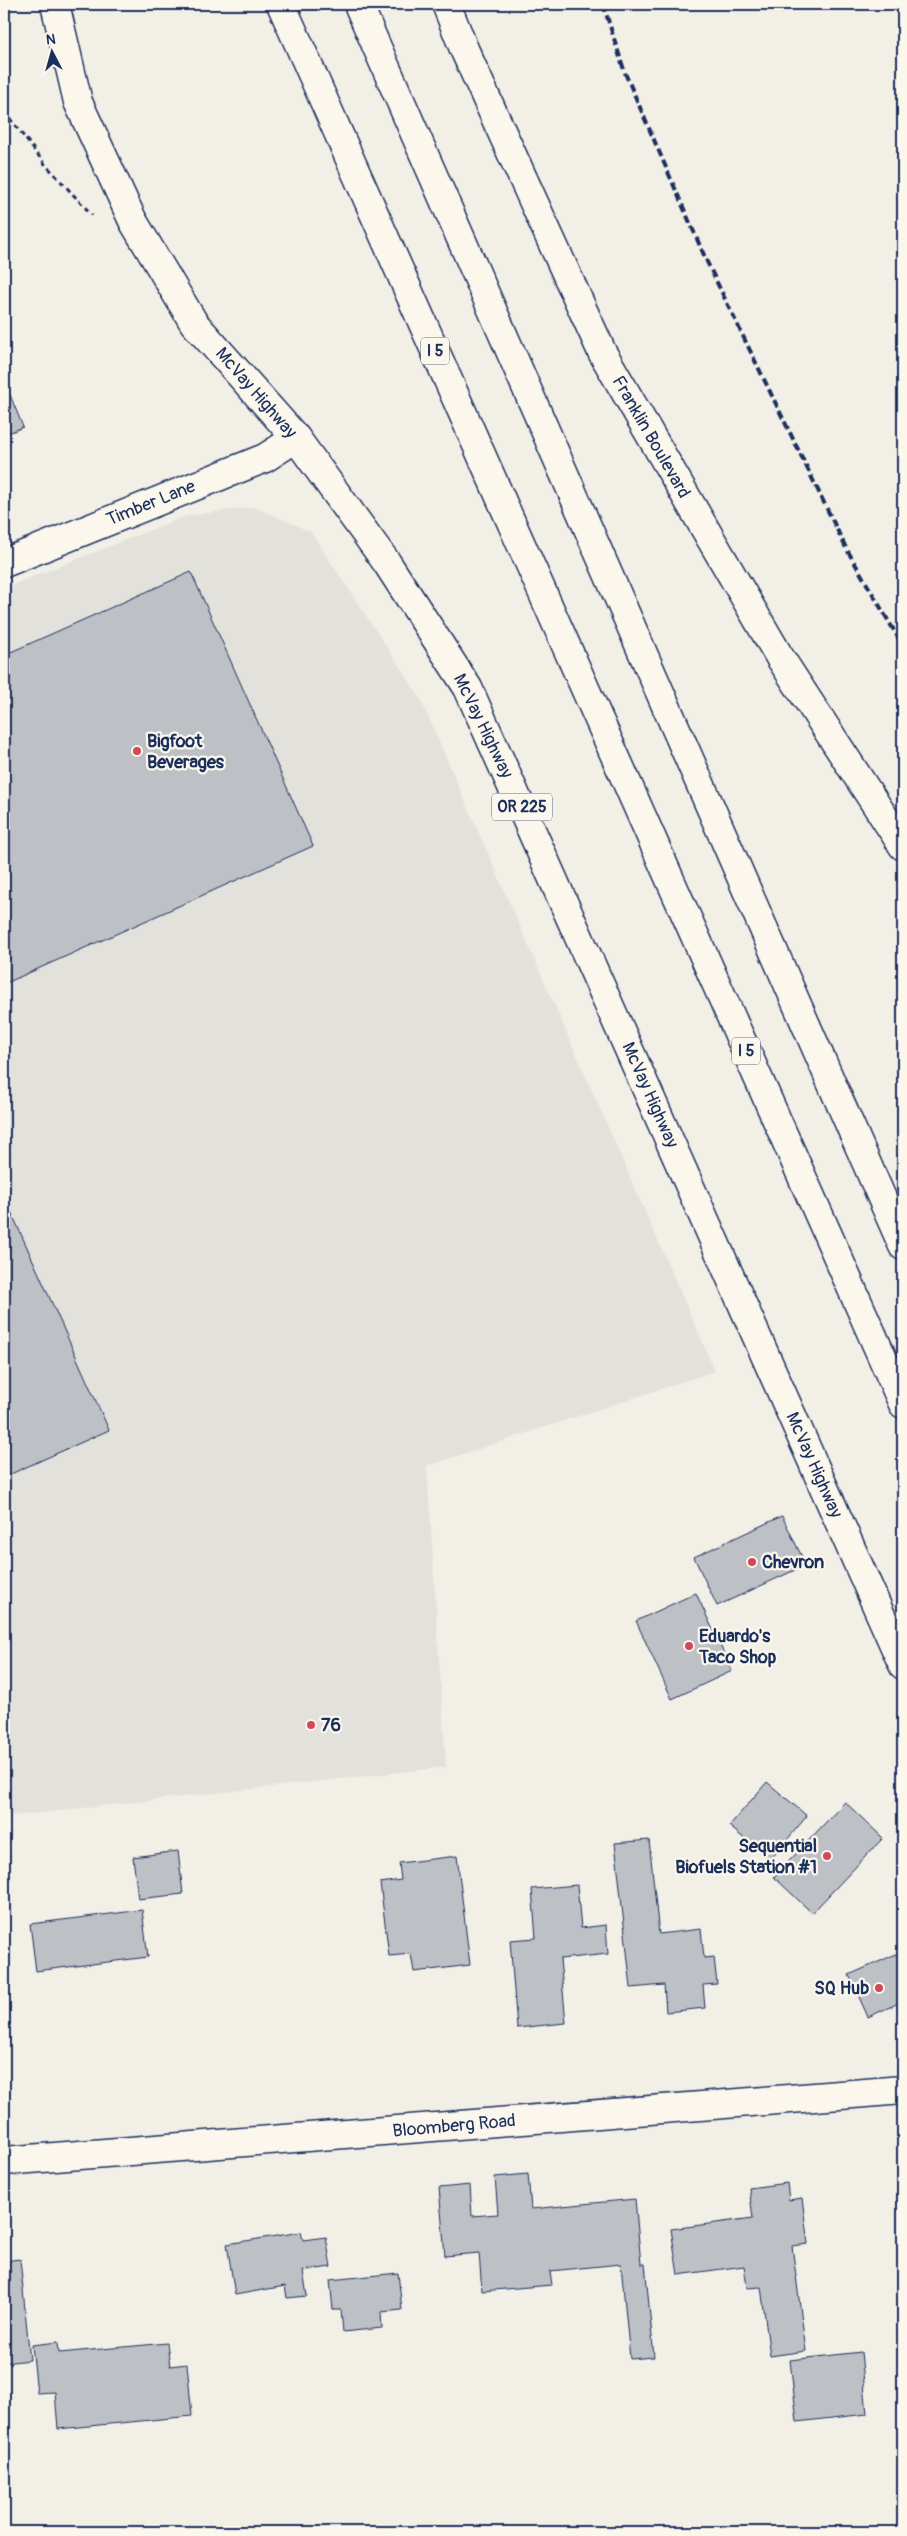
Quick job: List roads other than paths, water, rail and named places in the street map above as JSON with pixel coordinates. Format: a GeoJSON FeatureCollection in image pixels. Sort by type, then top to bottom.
{"type":"FeatureCollection","features":[{"type":"Feature","properties":{"kind":"main road","name":"McVay Highway"},"geometry":{"type":"LineString","coordinates":[[55,4],[78,102],[132,221],[194,323],[296,438],[387,563],[468,688],[903,1666]]}},
{"type":"Feature","properties":{"kind":"main road","name":"I 5"},"geometry":{"type":"LineString","coordinates":[[281,4],[903,1404]]}},
{"type":"Feature","properties":{"kind":"main road"},"geometry":{"type":"LineString","coordinates":[[358,4],[903,1246]]}},
{"type":"Feature","properties":{"kind":"main road","name":"Franklin Boulevard"},"geometry":{"type":"LineString","coordinates":[[446,4],[468,58],[602,352],[779,656],[903,846]]}},
{"type":"Feature","properties":{"kind":"main road","name":"Timber Lane"},"geometry":{"type":"LineString","coordinates":[[4,563],[265,458],[296,438]]}},
{"type":"Feature","properties":{"kind":"main road","name":"Bloomberg Road"},"geometry":{"type":"LineString","coordinates":[[4,2161],[903,2090]]}},
{"type":"Feature","properties":{"kind":"railway"},"geometry":{"type":"LineString","coordinates":[[603,4],[625,73],[707,262],[846,548],[903,646]]}},
{"type":"Feature","properties":{"kind":"place","name":"Bigfoot Beverages"},"geometry":{"type":"Point","coordinates":[137,751]}},
{"type":"Feature","properties":{"kind":"place","name":"Chevron"},"geometry":{"type":"Point","coordinates":[752,1562]}},
{"type":"Feature","properties":{"kind":"place","name":"Eduardo's Taco Shop"},"geometry":{"type":"Point","coordinates":[689,1646]}},
{"type":"Feature","properties":{"kind":"place","name":"76"},"geometry":{"type":"Point","coordinates":[311,1725]}},
{"type":"Feature","properties":{"kind":"place","name":"Sequential Biofuels Station #1"},"geometry":{"type":"Point","coordinates":[827,1856]}},
{"type":"Feature","properties":{"kind":"place","name":"SQ Hub"},"geometry":{"type":"Point","coordinates":[879,1988]}}]}
